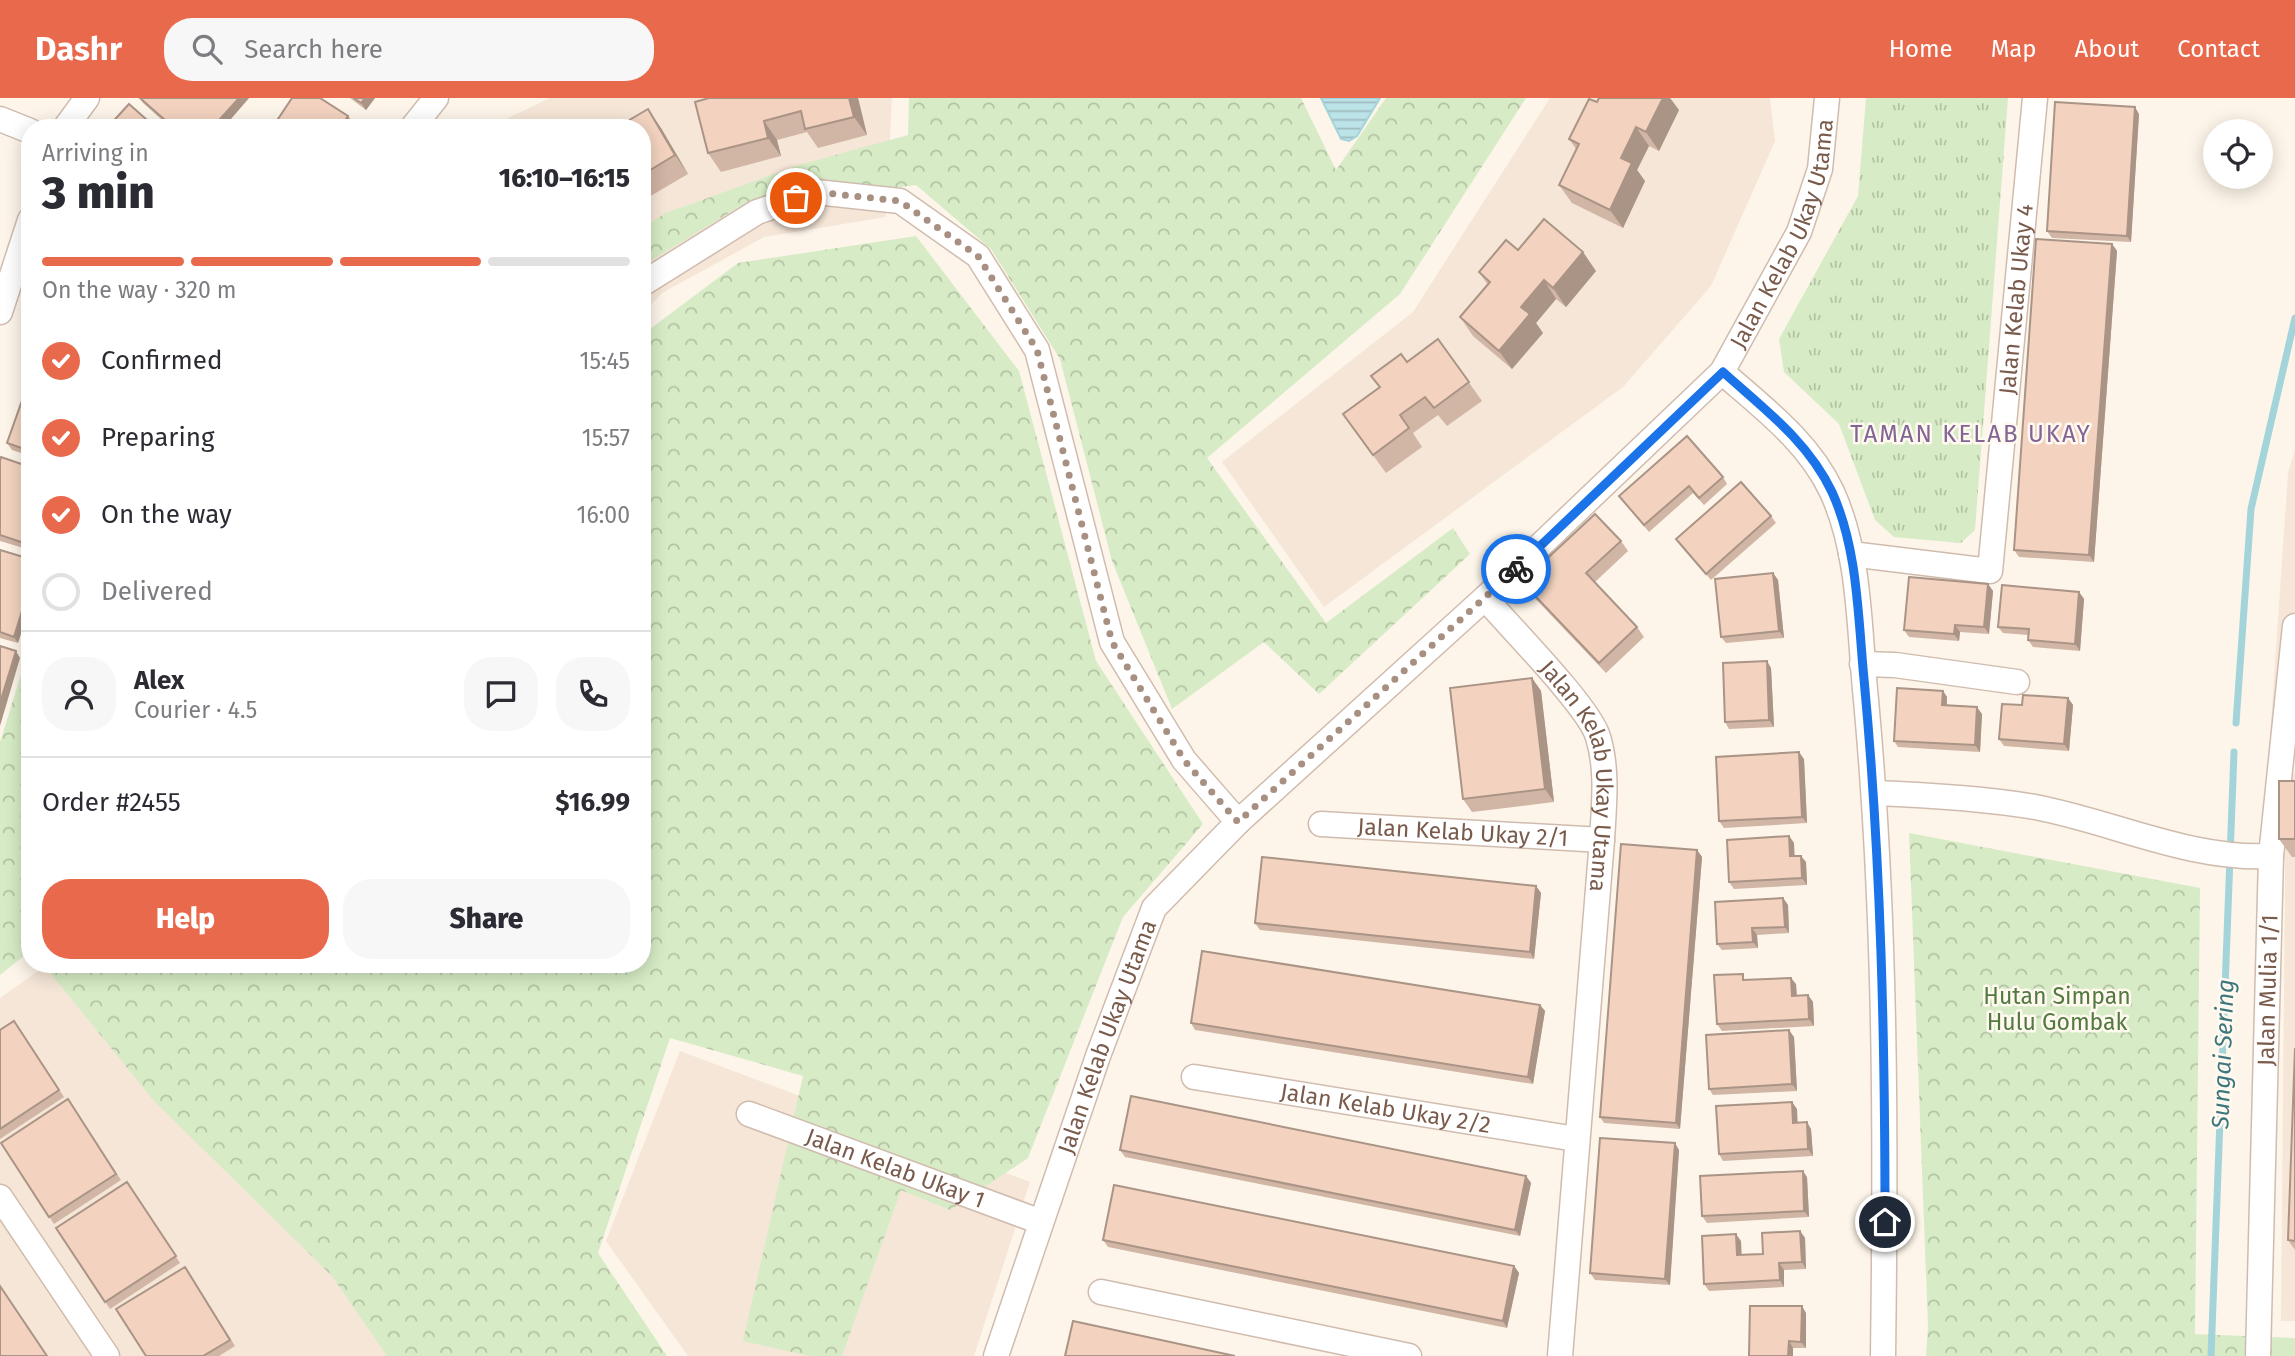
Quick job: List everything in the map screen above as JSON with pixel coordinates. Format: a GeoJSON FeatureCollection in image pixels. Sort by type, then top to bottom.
{"type":"FeatureCollection","features":[{"type":"Feature","properties":{"kind":"street"},"geometry":{"type":"LineString","coordinates":[[72,119],[87,98]]}},
{"type":"Feature","properties":{"kind":"street"},"geometry":{"type":"LineString","coordinates":[[419,119],[436,98]]}},
{"type":"Feature","properties":{"kind":"street","name":"Jalan Kelab Ukay Utama"},"geometry":{"type":"LineString","coordinates":[[996,1356],[1098,1056],[1154,908],[1238,822],[1485,598],[1723,372],[1799,232],[1820,169],[1827,98]]}},
{"type":"Feature","properties":{"kind":"street","name":"Jalan Kelab Ukay 4"},"geometry":{"type":"LineString","coordinates":[[1851,554],[1990,571],[2035,98]]}},
{"type":"Feature","properties":{"kind":"street"},"geometry":{"type":"LineString","coordinates":[[0,119],[21,127]]}},
{"type":"Feature","properties":{"kind":"street"},"geometry":{"type":"LineString","coordinates":[[651,278],[701,244],[757,212],[816,192],[900,201],[978,256],[1037,350],[1112,642],[1184,760],[1238,822]]}},
{"type":"Feature","properties":{"kind":"street"},"geometry":{"type":"LineString","coordinates":[[0,312],[21,248]]}},
{"type":"Feature","properties":{"kind":"street"},"geometry":{"type":"LineString","coordinates":[[1723,372],[1797,438],[1832,492],[1851,554],[1874,793],[1885,1038],[1883,1356]]}},
{"type":"Feature","properties":{"kind":"street","name":"Jalan Kelab Ukay Utama"},"geometry":{"type":"LineString","coordinates":[[1485,598],[1578,705],[1598,734],[1605,769],[1602,840],[1560,1356]]}},
{"type":"Feature","properties":{"kind":"street","name":"Jalan Mulia 1/1"},"geometry":{"type":"LineString","coordinates":[[2258,1356],[2260,857],[2290,732],[2295,626]]}},
{"type":"Feature","properties":{"kind":"street"},"geometry":{"type":"LineString","coordinates":[[1862,664],[1895,665],[2017,682]]}},
{"type":"Feature","properties":{"kind":"street"},"geometry":{"type":"LineString","coordinates":[[1874,793],[1947,796],[2036,808],[2194,850],[2260,857]]}},
{"type":"Feature","properties":{"kind":"street","name":"Jalan Kelab Ukay 2/1"},"geometry":{"type":"LineString","coordinates":[[1321,824],[1602,840]]}},
{"type":"Feature","properties":{"kind":"street","name":"Jalan Kelab Ukay 2/2"},"geometry":{"type":"LineString","coordinates":[[1194,1077],[1576,1139]]}},
{"type":"Feature","properties":{"kind":"street","name":"Jalan Kelab Ukay 1"},"geometry":{"type":"LineString","coordinates":[[749,1114],[1041,1222]]}},
{"type":"Feature","properties":{"kind":"street"},"geometry":{"type":"LineString","coordinates":[[0,1197],[107,1356]]}},
{"type":"Feature","properties":{"kind":"street"},"geometry":{"type":"LineString","coordinates":[[1101,1292],[1409,1356]]}},
{"type":"Feature","properties":{"kind":"shaded area"},"geometry":{"type":"Polygon","coordinates":[[[550,98],[892,98],[886,217],[764,237],[662,293],[651,305],[651,119],[508,118],[550,98]]]}},
{"type":"Feature","properties":{"kind":"shaded area"},"geometry":{"type":"Polygon","coordinates":[[[1550,98],[1770,98],[1775,141],[1711,286],[1623,387],[1324,607],[1222,462],[1413,312],[1550,98]]]}},
{"type":"Feature","properties":{"kind":"shaded area"},"geometry":{"type":"Polygon","coordinates":[[[2295,450],[2295,753],[2269,752],[2288,473],[2295,450]]]}},
{"type":"Feature","properties":{"kind":"shaded area"},"geometry":{"type":"Polygon","coordinates":[[[2286,773],[2295,773],[2295,1321],[2281,1321],[2286,773]]]}},
{"type":"Feature","properties":{"kind":"shaded area"},"geometry":{"type":"Polygon","coordinates":[[[35,973],[61,973],[289,1134],[398,1356],[0,1356],[0,998],[35,973]]]}},
{"type":"Feature","properties":{"kind":"shaded area"},"geometry":{"type":"Polygon","coordinates":[[[680,1051],[1030,1182],[974,1356],[688,1356],[606,1241],[680,1051]]]}},
{"type":"Feature","properties":{"kind":"green space"},"geometry":{"type":"Polygon","coordinates":[[[909,98],[1301,98],[1336,170],[1386,98],[1526,98],[1400,294],[1207,458],[1326,623],[1453,528],[1470,554],[1319,694],[1264,642],[1172,709],[1112,561],[1060,359],[991,249],[916,185],[737,208],[651,261],[651,222],[666,213],[799,165],[908,135],[909,98]]]}},
{"type":"Feature","properties":{"kind":"green space"},"geometry":{"type":"Polygon","coordinates":[[[1866,98],[2008,98],[1975,530],[1961,543],[1894,537],[1875,520],[1839,424],[1784,372],[1779,339],[1858,196],[1866,98]]]}},
{"type":"Feature","properties":{"kind":"green space"},"geometry":{"type":"Polygon","coordinates":[[[916,236],[1019,371],[1096,661],[1203,824],[1123,917],[1028,1158],[950,1210],[901,1190],[842,1356],[810,1356],[743,1341],[803,1076],[670,1038],[598,1253],[667,1356],[387,1356],[332,1276],[154,1101],[50,973],[651,973],[651,328],[738,263],[916,236]]]}},
{"type":"Feature","properties":{"kind":"green space"},"geometry":{"type":"Polygon","coordinates":[[[21,675],[21,958],[0,975],[0,742],[21,675]]]}},
{"type":"Feature","properties":{"kind":"green space","name":"Hutan Simpan Hulu Gombak"},"geometry":{"type":"Polygon","coordinates":[[[1909,833],[2200,888],[2195,1334],[2295,1338],[2295,1356],[1926,1356],[1928,1327],[1909,833]]]}},
{"type":"Feature","properties":{"kind":"water"},"geometry":{"type":"Polygon","coordinates":[[[1321,98],[1380,98],[1357,136],[1349,141],[1341,139],[1321,98]]]}},
{"type":"Feature","properties":{"kind":"building"},"geometry":{"type":"Polygon","coordinates":[[[140,98],[239,98],[220,119],[164,119],[140,98]]]}},
{"type":"Feature","properties":{"kind":"building"},"geometry":{"type":"Polygon","coordinates":[[[292,98],[320,98],[348,116],[346,119],[278,119],[292,98]]]}},
{"type":"Feature","properties":{"kind":"building"},"geometry":{"type":"Polygon","coordinates":[[[709,98],[849,98],[854,117],[805,129],[801,111],[764,121],[768,138],[708,153],[695,102],[709,98]]]}},
{"type":"Feature","properties":{"kind":"building"},"geometry":{"type":"Polygon","coordinates":[[[1599,98],[1663,98],[1646,132],[1636,127],[1621,158],[1632,163],[1610,210],[1559,185],[1579,144],[1569,139],[1589,99],[1597,102],[1599,98]]]}},
{"type":"Feature","properties":{"kind":"building"},"geometry":{"type":"Polygon","coordinates":[[[2055,102],[2135,107],[2127,236],[2047,231],[2055,102]]]}},
{"type":"Feature","properties":{"kind":"building"},"geometry":{"type":"Polygon","coordinates":[[[129,104],[146,119],[115,119],[129,104]]]}},
{"type":"Feature","properties":{"kind":"building"},"geometry":{"type":"Polygon","coordinates":[[[648,109],[675,155],[651,170],[651,119],[631,119],[648,109]]]}},
{"type":"Feature","properties":{"kind":"building"},"geometry":{"type":"Polygon","coordinates":[[[1544,219],[1583,252],[1553,288],[1544,280],[1521,307],[1530,314],[1499,351],[1460,317],[1490,282],[1479,272],[1506,240],[1518,250],[1544,219]]]}},
{"type":"Feature","properties":{"kind":"building"},"geometry":{"type":"Polygon","coordinates":[[[2036,239],[2112,244],[2089,555],[2014,550],[2036,239]]]}},
{"type":"Feature","properties":{"kind":"building"},"geometry":{"type":"Polygon","coordinates":[[[1438,339],[1469,382],[1434,408],[1425,397],[1400,415],[1409,428],[1373,455],[1343,414],[1380,387],[1371,376],[1401,354],[1407,362],[1438,339]]]}},
{"type":"Feature","properties":{"kind":"building"},"geometry":{"type":"Polygon","coordinates":[[[21,403],[21,448],[7,443],[21,403]]]}},
{"type":"Feature","properties":{"kind":"building"},"geometry":{"type":"Polygon","coordinates":[[[1687,436],[1723,477],[1699,498],[1689,486],[1644,525],[1619,496],[1687,436]]]}},
{"type":"Feature","properties":{"kind":"building"},"geometry":{"type":"Polygon","coordinates":[[[1,457],[21,464],[21,542],[0,535],[1,457]]]}},
{"type":"Feature","properties":{"kind":"building"},"geometry":{"type":"Polygon","coordinates":[[[1741,482],[1771,516],[1706,574],[1676,539],[1741,482]]]}},
{"type":"Feature","properties":{"kind":"building"},"geometry":{"type":"Polygon","coordinates":[[[1595,514],[1621,541],[1586,573],[1637,627],[1599,663],[1522,582],[1595,514]]]}},
{"type":"Feature","properties":{"kind":"building"},"geometry":{"type":"Polygon","coordinates":[[[0,550],[21,556],[21,614],[14,637],[0,632],[0,550]]]}},
{"type":"Feature","properties":{"kind":"building"},"geometry":{"type":"Polygon","coordinates":[[[1773,573],[1779,631],[1721,637],[1715,579],[1773,573]]]}},
{"type":"Feature","properties":{"kind":"building"},"geometry":{"type":"Polygon","coordinates":[[[1909,577],[1988,584],[1984,627],[1955,625],[1954,634],[1904,630],[1909,577]]]}},
{"type":"Feature","properties":{"kind":"building"},"geometry":{"type":"Polygon","coordinates":[[[2002,585],[2079,592],[2075,644],[2028,640],[2029,629],[1998,627],[2002,585]]]}},
{"type":"Feature","properties":{"kind":"building"},"geometry":{"type":"Polygon","coordinates":[[[0,646],[16,651],[0,703],[0,646]]]}},
{"type":"Feature","properties":{"kind":"building"},"geometry":{"type":"Polygon","coordinates":[[[1767,661],[1769,720],[1725,722],[1723,663],[1767,661]]]}},
{"type":"Feature","properties":{"kind":"building"},"geometry":{"type":"Polygon","coordinates":[[[1532,678],[1545,789],[1463,799],[1450,688],[1532,678]]]}},
{"type":"Feature","properties":{"kind":"building"},"geometry":{"type":"Polygon","coordinates":[[[1897,688],[1943,691],[1942,705],[1977,707],[1975,745],[1894,741],[1897,688]]]}},
{"type":"Feature","properties":{"kind":"building"},"geometry":{"type":"Polygon","coordinates":[[[2023,695],[2068,698],[2064,744],[1999,739],[2002,704],[2022,705],[2023,695]]]}},
{"type":"Feature","properties":{"kind":"building"},"geometry":{"type":"Polygon","coordinates":[[[1799,752],[1802,817],[1719,821],[1716,757],[1799,752]]]}},
{"type":"Feature","properties":{"kind":"building"},"geometry":{"type":"Polygon","coordinates":[[[2279,781],[2295,781],[2295,839],[2279,839],[2279,781]]]}},
{"type":"Feature","properties":{"kind":"building"},"geometry":{"type":"Polygon","coordinates":[[[1789,836],[1790,856],[1801,856],[1802,878],[1729,882],[1727,840],[1789,836]]]}},
{"type":"Feature","properties":{"kind":"building"},"geometry":{"type":"Polygon","coordinates":[[[1621,844],[1697,850],[1676,1123],[1600,1117],[1621,844]]]}},
{"type":"Feature","properties":{"kind":"building"},"geometry":{"type":"Polygon","coordinates":[[[1262,857],[1536,886],[1530,952],[1255,923],[1262,857]]]}},
{"type":"Feature","properties":{"kind":"building"},"geometry":{"type":"Polygon","coordinates":[[[1783,898],[1785,927],[1752,928],[1753,942],[1717,944],[1715,902],[1783,898]]]}},
{"type":"Feature","properties":{"kind":"building"},"geometry":{"type":"Polygon","coordinates":[[[1202,951],[1540,1005],[1528,1077],[1191,1023],[1202,951]]]}},
{"type":"Feature","properties":{"kind":"building"},"geometry":{"type":"Polygon","coordinates":[[[1743,974],[1743,980],[1791,978],[1792,996],[1808,995],[1809,1019],[1717,1024],[1714,975],[1743,974]]]}},
{"type":"Feature","properties":{"kind":"building"},"geometry":{"type":"Polygon","coordinates":[[[14,1021],[59,1090],[0,1129],[0,1030],[14,1021]]]}},
{"type":"Feature","properties":{"kind":"building"},"geometry":{"type":"Polygon","coordinates":[[[1789,1030],[1792,1084],[1709,1089],[1706,1035],[1789,1030]]]}},
{"type":"Feature","properties":{"kind":"building"},"geometry":{"type":"Polygon","coordinates":[[[2295,1048],[2295,1241],[2288,1240],[2295,1048]]]}},
{"type":"Feature","properties":{"kind":"building"},"geometry":{"type":"Polygon","coordinates":[[[1131,1096],[1526,1176],[1515,1230],[1120,1150],[1131,1096]]]}},
{"type":"Feature","properties":{"kind":"building"},"geometry":{"type":"Polygon","coordinates":[[[68,1099],[116,1174],[49,1217],[1,1143],[68,1099]]]}},
{"type":"Feature","properties":{"kind":"building"},"geometry":{"type":"Polygon","coordinates":[[[1792,1102],[1793,1123],[1807,1122],[1808,1149],[1719,1154],[1716,1106],[1792,1102]]]}},
{"type":"Feature","properties":{"kind":"building"},"geometry":{"type":"Polygon","coordinates":[[[1600,1138],[1675,1143],[1665,1279],[1590,1273],[1600,1138]]]}},
{"type":"Feature","properties":{"kind":"building"},"geometry":{"type":"Polygon","coordinates":[[[1803,1171],[1804,1211],[1702,1216],[1700,1176],[1803,1171]]]}},
{"type":"Feature","properties":{"kind":"building"},"geometry":{"type":"Polygon","coordinates":[[[127,1182],[176,1256],[105,1302],[56,1228],[127,1182]]]}},
{"type":"Feature","properties":{"kind":"building"},"geometry":{"type":"Polygon","coordinates":[[[1114,1185],[1514,1266],[1503,1321],[1103,1240],[1114,1185]]]}},
{"type":"Feature","properties":{"kind":"building"},"geometry":{"type":"Polygon","coordinates":[[[1800,1231],[1802,1262],[1779,1263],[1780,1280],[1704,1284],[1702,1236],[1736,1234],[1737,1255],[1763,1254],[1762,1233],[1800,1231]]]}},
{"type":"Feature","properties":{"kind":"building"},"geometry":{"type":"Polygon","coordinates":[[[185,1267],[230,1340],[203,1356],[146,1356],[116,1309],[185,1267]]]}},
{"type":"Feature","properties":{"kind":"building"},"geometry":{"type":"Polygon","coordinates":[[[0,1286],[47,1356],[0,1356],[0,1286]]]}},
{"type":"Feature","properties":{"kind":"building"},"geometry":{"type":"Polygon","coordinates":[[[1750,1306],[1802,1306],[1801,1342],[1789,1341],[1788,1356],[1749,1356],[1750,1306]]]}},
{"type":"Feature","properties":{"kind":"building"},"geometry":{"type":"Polygon","coordinates":[[[1073,1321],[1235,1356],[1065,1356],[1073,1321]]]}},
{"type":"Feature","properties":{"kind":"waterway","name":"Sungai Sering"},"geometry":{"type":"LineString","coordinates":[[2236,723],[2251,509],[2295,318]]}},
{"type":"Feature","properties":{"kind":"waterway","name":"Sungai Sering"},"geometry":{"type":"LineString","coordinates":[[2211,1356],[2234,752]]}},
{"type":"Feature","properties":{"kind":"way so far"},"geometry":{"type":"LineString","coordinates":[[796,198],[816,192],[900,201],[944,229],[978,256],[1037,350],[1112,642],[1184,760],[1238,822],[1516,569]]}},
{"type":"Feature","properties":{"kind":"district","name":"TAMAN KELAB UKAY"},"geometry":{"type":"Point","coordinates":[1971,434]}},
{"type":"Feature","properties":{"kind":"route"},"geometry":{"type":"LineString","coordinates":[[1516,569],[1723,372],[1797,438],[1832,492],[1851,554],[1874,793],[1885,1038],[1885,1222]]}}]}
